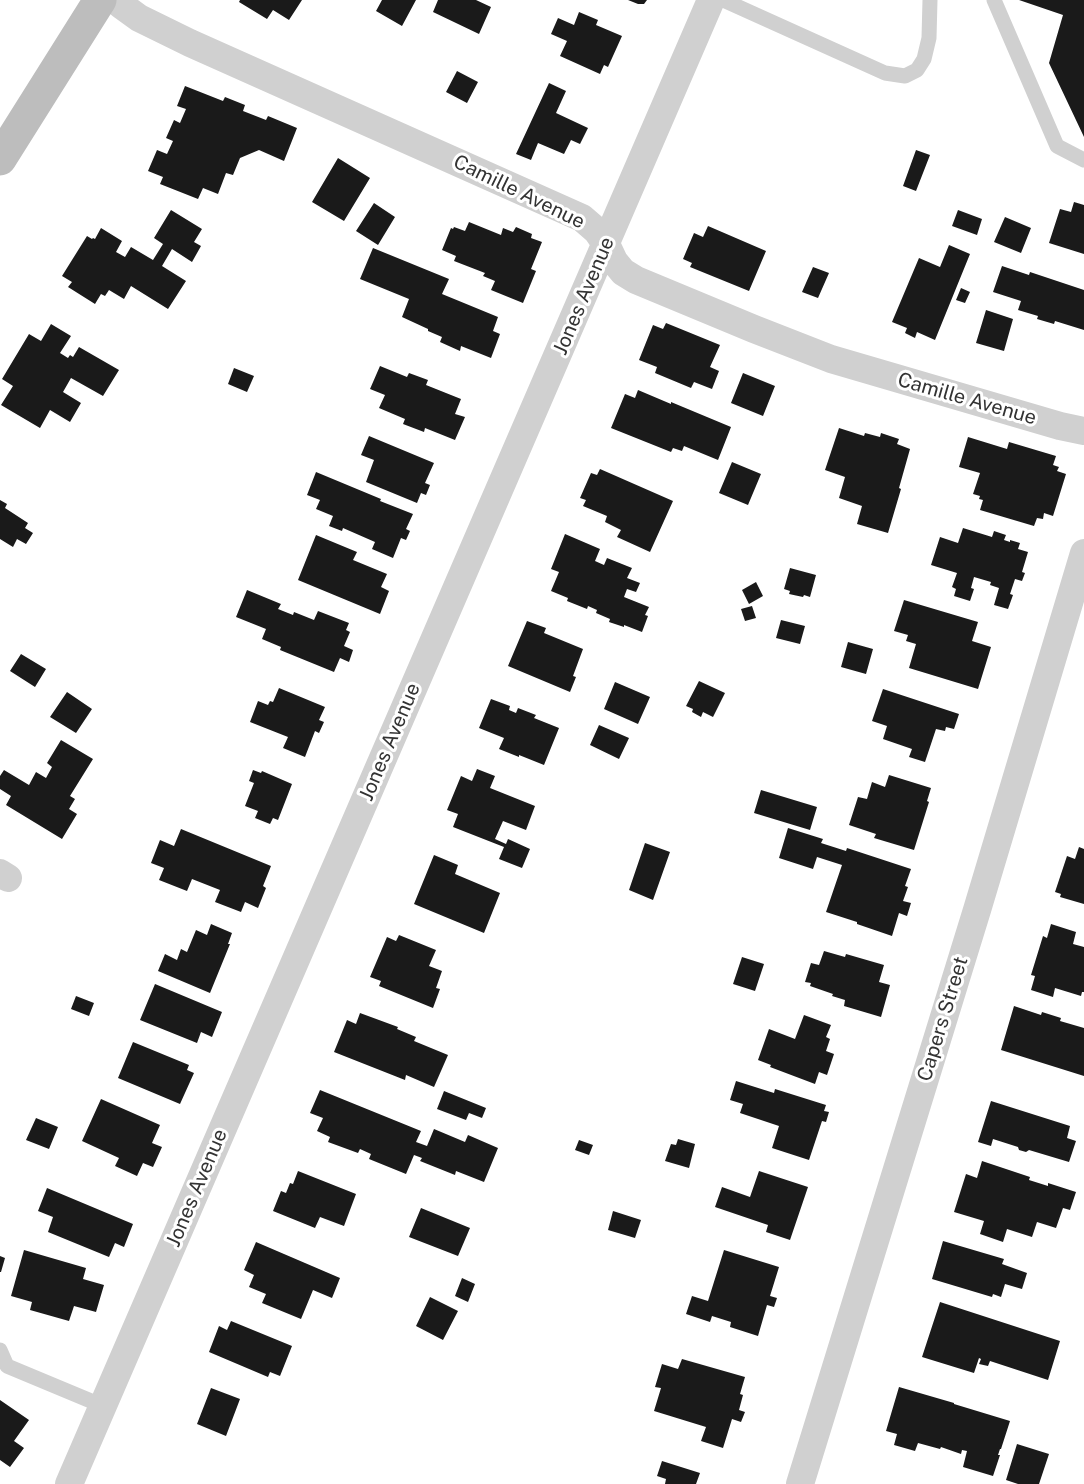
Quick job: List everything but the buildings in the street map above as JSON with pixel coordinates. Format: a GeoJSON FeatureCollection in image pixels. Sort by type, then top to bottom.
{"type":"FeatureCollection","features":[{"type":"Feature","properties":{"kind":"street"},"geometry":{"type":"LineString","coordinates":[[0,159],[100,0]]}},
{"type":"Feature","properties":{"kind":"street","name":"Camille Avenue"},"geometry":{"type":"LineString","coordinates":[[119,0],[139,18],[190,43],[582,218],[597,231],[623,272],[636,280],[831,359],[1084,431]]}},
{"type":"Feature","properties":{"kind":"street","name":"Jones Avenue"},"geometry":{"type":"LineString","coordinates":[[69,1484],[711,0]]}},
{"type":"Feature","properties":{"kind":"street","name":"Capers Street"},"geometry":{"type":"LineString","coordinates":[[800,1484],[977,910],[1084,553]]}},
{"type":"Feature","properties":{"kind":"lane"},"geometry":{"type":"LineString","coordinates":[[723,0],[885,73],[905,76],[917,70],[924,58],[929,38],[930,0]]}},
{"type":"Feature","properties":{"kind":"lane"},"geometry":{"type":"LineString","coordinates":[[994,0],[1057,146],[1084,160]]}},
{"type":"Feature","properties":{"kind":"lane"},"geometry":{"type":"LineString","coordinates":[[0,1350],[3,1368],[103,1406]]}}]}
